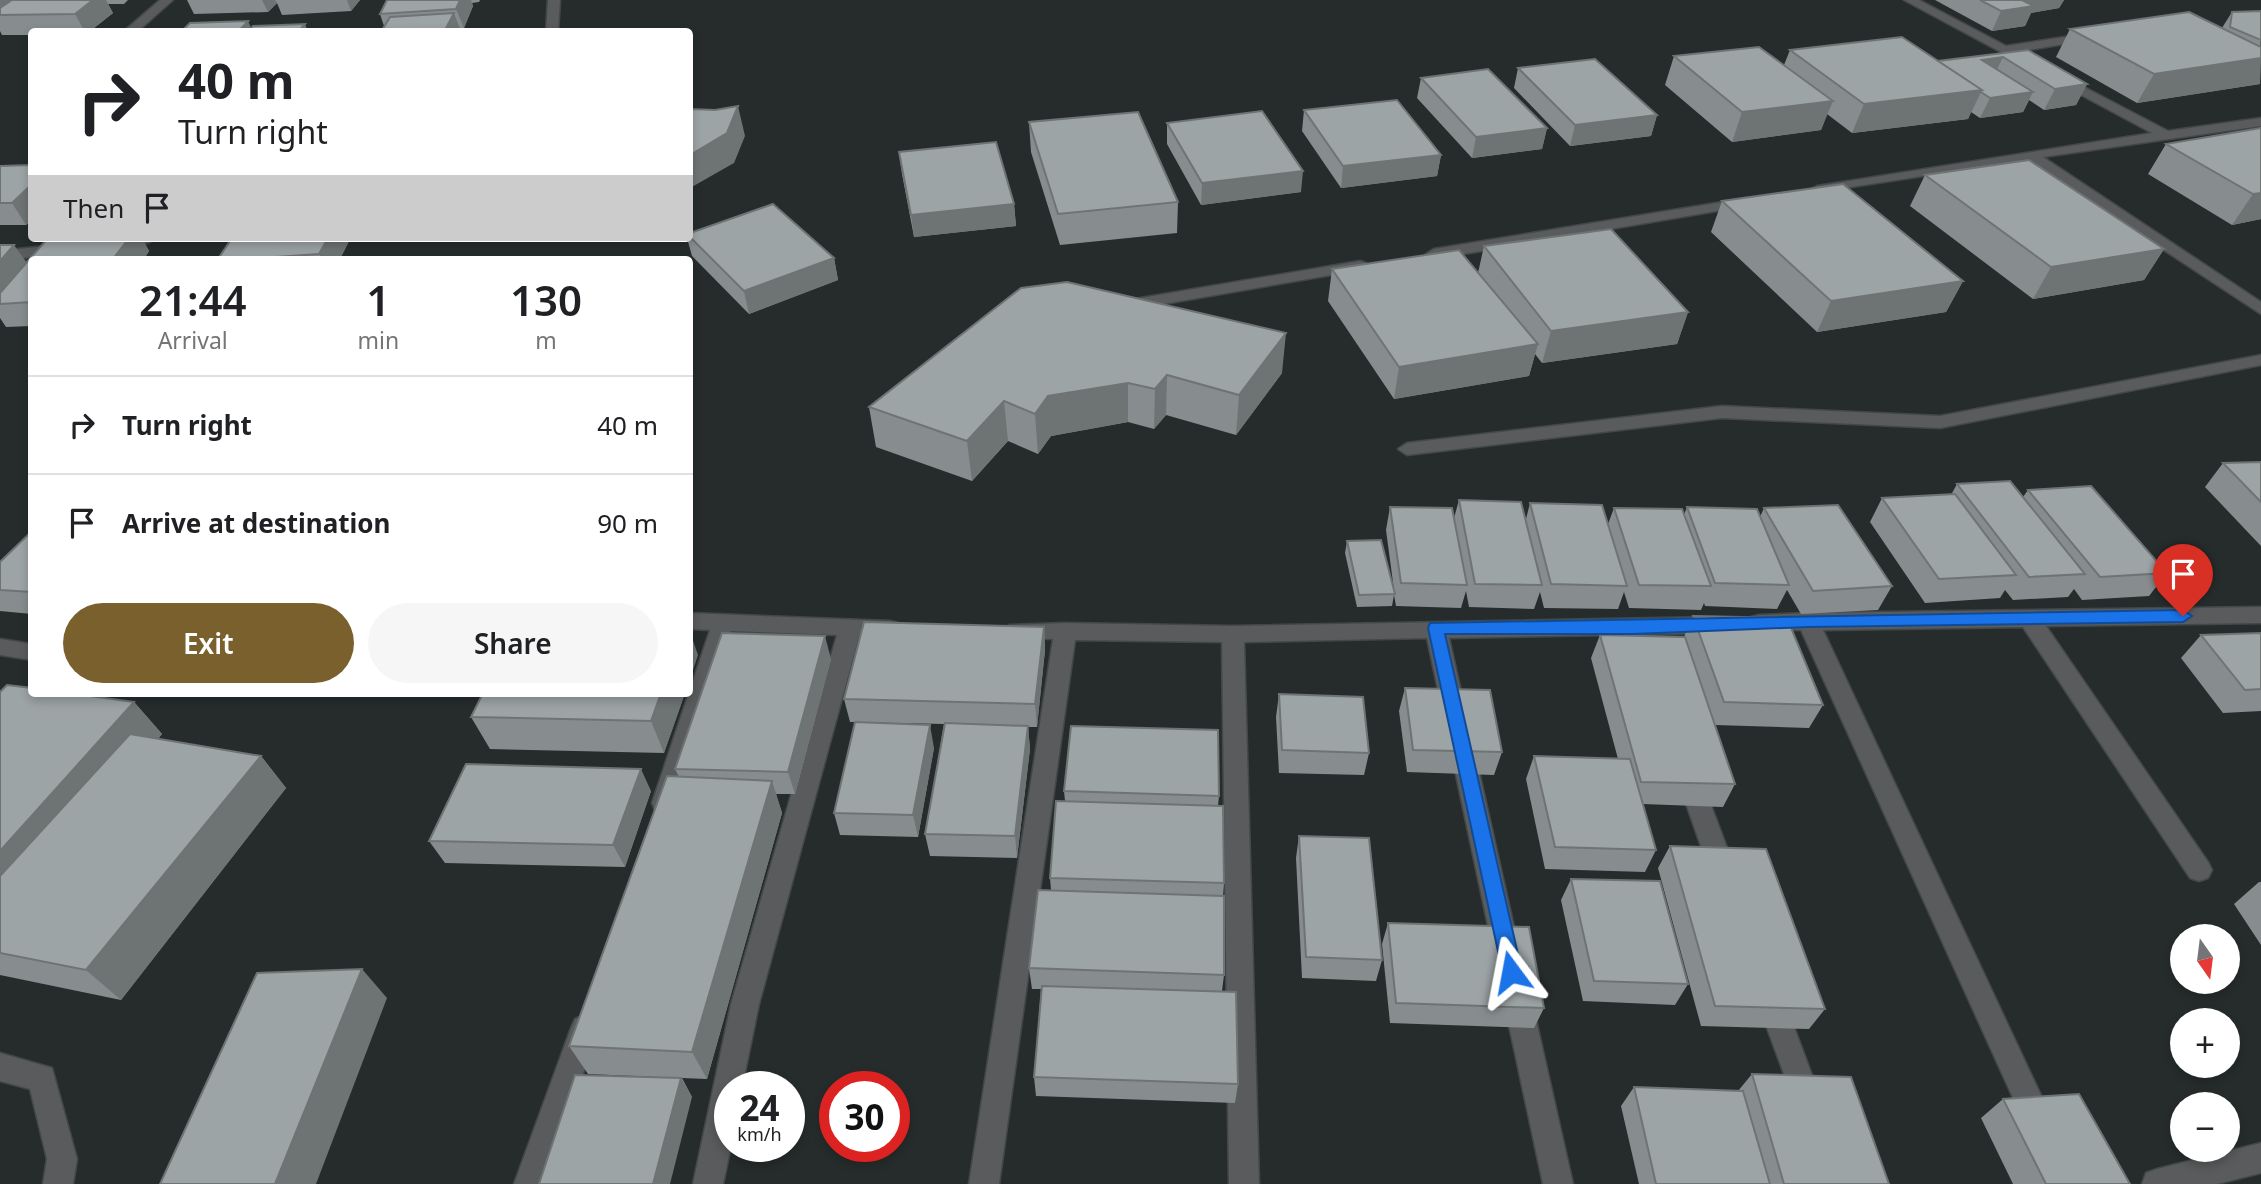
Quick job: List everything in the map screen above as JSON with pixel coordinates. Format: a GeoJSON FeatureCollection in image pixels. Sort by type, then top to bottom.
{"type":"FeatureCollection","features":[{"type":"Feature","properties":{"kind":"street"},"geometry":{"type":"LineString","coordinates":[[133,28],[167,0]]}},
{"type":"Feature","properties":{"kind":"street"},"geometry":{"type":"LineString","coordinates":[[552,28],[554,0]]}},
{"type":"Feature","properties":{"kind":"street"},"geometry":{"type":"LineString","coordinates":[[1910,0],[2167,136]]}},
{"type":"Feature","properties":{"kind":"street"},"geometry":{"type":"LineString","coordinates":[[2005,50],[2111,32]]}},
{"type":"Feature","properties":{"kind":"street"},"geometry":{"type":"LineString","coordinates":[[1798,194],[2030,155],[2261,122]]}},
{"type":"Feature","properties":{"kind":"street"},"geometry":{"type":"LineString","coordinates":[[2030,155],[2261,309]]}},
{"type":"Feature","properties":{"kind":"street"},"geometry":{"type":"LineString","coordinates":[[1417,257],[1758,200]]}},
{"type":"Feature","properties":{"kind":"street"},"geometry":{"type":"LineString","coordinates":[[0,256],[116,242]]}},
{"type":"Feature","properties":{"kind":"street"},"geometry":{"type":"LineString","coordinates":[[1104,309],[1376,264]]}},
{"type":"Feature","properties":{"kind":"street"},"geometry":{"type":"LineString","coordinates":[[1407,449],[1722,412],[1940,422],[2261,360]]}},
{"type":"Feature","properties":{"kind":"street"},"geometry":{"type":"LineString","coordinates":[[995,630],[1233,634],[1436,628],[1633,628],[1808,621],[2261,615]]}},
{"type":"Feature","properties":{"kind":"street"},"geometry":{"type":"LineString","coordinates":[[2029,618],[2199,870]]}},
{"type":"Feature","properties":{"kind":"street"},"geometry":{"type":"LineString","coordinates":[[693,621],[912,629]]}},
{"type":"Feature","properties":{"kind":"street"},"geometry":{"type":"LineString","coordinates":[[1808,621],[2050,1146]]}},
{"type":"Feature","properties":{"kind":"street"},"geometry":{"type":"LineString","coordinates":[[654,832],[723,622]]}},
{"type":"Feature","properties":{"kind":"street"},"geometry":{"type":"LineString","coordinates":[[708,1184],[745,1004],[850,628]]}},
{"type":"Feature","properties":{"kind":"street"},"geometry":{"type":"LineString","coordinates":[[1436,628],[1558,1184]]}},
{"type":"Feature","properties":{"kind":"street"},"geometry":{"type":"LineString","coordinates":[[1633,628],[1643,654]]}},
{"type":"Feature","properties":{"kind":"street"},"geometry":{"type":"LineString","coordinates":[[984,1184],[1065,631]]}},
{"type":"Feature","properties":{"kind":"street"},"geometry":{"type":"LineString","coordinates":[[1233,634],[1244,1184]]}},
{"type":"Feature","properties":{"kind":"street"},"geometry":{"type":"LineString","coordinates":[[0,647],[28,651]]}},
{"type":"Feature","properties":{"kind":"street"},"geometry":{"type":"LineString","coordinates":[[1681,757],[1734,900]]}},
{"type":"Feature","properties":{"kind":"street"},"geometry":{"type":"LineString","coordinates":[[1762,977],[1814,1119]]}},
{"type":"Feature","properties":{"kind":"street"},"geometry":{"type":"LineString","coordinates":[[529,1184],[591,1010]]}},
{"type":"Feature","properties":{"kind":"street"},"geometry":{"type":"LineString","coordinates":[[0,1067],[42,1077],[62,1159],[58,1184]]}},
{"type":"Feature","properties":{"kind":"street"},"geometry":{"type":"LineString","coordinates":[[2157,1184],[2261,1158]]}},
{"type":"Feature","properties":{"kind":"building"},"geometry":{"type":"Polygon","coordinates":[[[12,0],[93,0],[75,14],[0,15],[0,8],[12,0]]]}},
{"type":"Feature","properties":{"kind":"building"},"geometry":{"type":"Polygon","coordinates":[[[387,0],[460,0],[456,9],[380,14],[387,0]]]}},
{"type":"Feature","properties":{"kind":"building"},"geometry":{"type":"Polygon","coordinates":[[[1980,0],[2022,0],[2034,6],[2001,11],[1980,0]]]}},
{"type":"Feature","properties":{"kind":"building"},"geometry":{"type":"Polygon","coordinates":[[[2261,11],[2261,40],[2230,27],[2232,12],[2261,11]]]}},
{"type":"Feature","properties":{"kind":"building"},"geometry":{"type":"Polygon","coordinates":[[[2189,12],[2261,47],[2261,58],[2154,74],[2070,29],[2189,12]]]}},
{"type":"Feature","properties":{"kind":"building"},"geometry":{"type":"Polygon","coordinates":[[[454,13],[446,28],[383,28],[390,17],[454,13]]]}},
{"type":"Feature","properties":{"kind":"building"},"geometry":{"type":"Polygon","coordinates":[[[248,21],[242,28],[185,28],[190,23],[248,21]]]}},
{"type":"Feature","properties":{"kind":"building"},"geometry":{"type":"Polygon","coordinates":[[[305,24],[302,28],[251,28],[305,24]]]}},
{"type":"Feature","properties":{"kind":"building"},"geometry":{"type":"Polygon","coordinates":[[[1902,37],[1982,90],[1864,104],[1790,50],[1902,37]]]}},
{"type":"Feature","properties":{"kind":"building"},"geometry":{"type":"Polygon","coordinates":[[[1759,47],[1833,101],[1742,112],[1674,56],[1759,47]]]}},
{"type":"Feature","properties":{"kind":"building"},"geometry":{"type":"Polygon","coordinates":[[[2028,50],[2087,84],[2055,89],[2003,57],[1982,60],[2033,92],[1990,98],[1938,61],[2028,50]]]}},
{"type":"Feature","properties":{"kind":"building"},"geometry":{"type":"Polygon","coordinates":[[[1595,59],[1657,115],[1575,125],[1518,68],[1595,59]]]}},
{"type":"Feature","properties":{"kind":"building"},"geometry":{"type":"Polygon","coordinates":[[[1488,69],[1547,128],[1476,137],[1421,78],[1488,69]]]}},
{"type":"Feature","properties":{"kind":"building"},"geometry":{"type":"Polygon","coordinates":[[[1397,100],[1441,155],[1343,166],[1304,110],[1397,100]]]}},
{"type":"Feature","properties":{"kind":"building"},"geometry":{"type":"Polygon","coordinates":[[[738,106],[727,133],[693,153],[693,109],[715,110],[738,106]]]}},
{"type":"Feature","properties":{"kind":"building"},"geometry":{"type":"Polygon","coordinates":[[[1262,111],[1303,171],[1202,183],[1167,123],[1262,111]]]}},
{"type":"Feature","properties":{"kind":"building"},"geometry":{"type":"Polygon","coordinates":[[[1138,112],[1178,202],[1058,214],[1029,122],[1138,112]]]}},
{"type":"Feature","properties":{"kind":"building"},"geometry":{"type":"Polygon","coordinates":[[[2261,128],[2261,193],[2253,194],[2166,144],[2261,128]]]}},
{"type":"Feature","properties":{"kind":"building"},"geometry":{"type":"Polygon","coordinates":[[[996,142],[1014,204],[911,215],[899,152],[996,142]]]}},
{"type":"Feature","properties":{"kind":"building"},"geometry":{"type":"Polygon","coordinates":[[[2029,160],[2164,249],[2051,267],[1925,175],[2029,160]]]}},
{"type":"Feature","properties":{"kind":"building"},"geometry":{"type":"Polygon","coordinates":[[[28,165],[28,188],[12,203],[0,203],[0,166],[28,165]]]}},
{"type":"Feature","properties":{"kind":"building"},"geometry":{"type":"Polygon","coordinates":[[[1843,184],[1963,281],[1831,301],[1722,201],[1843,184]]]}},
{"type":"Feature","properties":{"kind":"building"},"geometry":{"type":"Polygon","coordinates":[[[773,204],[834,258],[744,291],[693,240],[693,232],[773,204]]]}},
{"type":"Feature","properties":{"kind":"building"},"geometry":{"type":"Polygon","coordinates":[[[1611,229],[1688,312],[1551,331],[1484,246],[1611,229]]]}},
{"type":"Feature","properties":{"kind":"building"},"geometry":{"type":"Polygon","coordinates":[[[45,242],[126,242],[115,256],[32,256],[45,242]]]}},
{"type":"Feature","properties":{"kind":"building"},"geometry":{"type":"Polygon","coordinates":[[[229,242],[326,242],[319,254],[220,256],[229,242]]]}},
{"type":"Feature","properties":{"kind":"building"},"geometry":{"type":"Polygon","coordinates":[[[0,245],[14,245],[0,261],[0,245]]]}},
{"type":"Feature","properties":{"kind":"building"},"geometry":{"type":"Polygon","coordinates":[[[1459,250],[1538,344],[1399,367],[1332,269],[1459,250]]]}},
{"type":"Feature","properties":{"kind":"building"},"geometry":{"type":"Polygon","coordinates":[[[28,261],[28,302],[0,304],[0,293],[28,261]]]}},
{"type":"Feature","properties":{"kind":"building"},"geometry":{"type":"Polygon","coordinates":[[[1067,282],[1286,333],[1239,395],[1167,375],[1155,389],[1128,383],[1048,396],[1035,414],[1004,401],[967,441],[869,407],[1021,288],[1067,282]]]}},
{"type":"Feature","properties":{"kind":"building"},"geometry":{"type":"Polygon","coordinates":[[[2261,462],[2261,502],[2223,463],[2261,462]]]}},
{"type":"Feature","properties":{"kind":"building"},"geometry":{"type":"Polygon","coordinates":[[[2010,481],[2085,574],[2029,577],[1957,484],[2010,481]]]}},
{"type":"Feature","properties":{"kind":"building"},"geometry":{"type":"Polygon","coordinates":[[[2091,486],[2167,573],[2100,577],[2028,490],[2091,486]]]}},
{"type":"Feature","properties":{"kind":"building"},"geometry":{"type":"Polygon","coordinates":[[[1955,494],[2016,575],[1939,579],[1882,498],[1955,494]]]}},
{"type":"Feature","properties":{"kind":"building"},"geometry":{"type":"Polygon","coordinates":[[[1459,500],[1521,502],[1542,585],[1475,584],[1459,500]]]}},
{"type":"Feature","properties":{"kind":"building"},"geometry":{"type":"Polygon","coordinates":[[[1530,503],[1602,505],[1627,586],[1551,584],[1530,503]]]}},
{"type":"Feature","properties":{"kind":"building"},"geometry":{"type":"Polygon","coordinates":[[[1838,505],[1892,586],[1813,591],[1764,508],[1838,505]]]}},
{"type":"Feature","properties":{"kind":"building"},"geometry":{"type":"Polygon","coordinates":[[[1390,507],[1452,508],[1467,585],[1401,583],[1390,507]]]}},
{"type":"Feature","properties":{"kind":"building"},"geometry":{"type":"Polygon","coordinates":[[[1687,507],[1757,509],[1789,585],[1715,583],[1687,507]]]}},
{"type":"Feature","properties":{"kind":"building"},"geometry":{"type":"Polygon","coordinates":[[[1614,508],[1682,509],[1711,586],[1639,585],[1614,508]]]}},
{"type":"Feature","properties":{"kind":"building"},"geometry":{"type":"Polygon","coordinates":[[[28,535],[28,592],[0,590],[0,562],[28,535]]]}},
{"type":"Feature","properties":{"kind":"building"},"geometry":{"type":"Polygon","coordinates":[[[1381,540],[1395,594],[1359,595],[1347,541],[1381,540]]]}},
{"type":"Feature","properties":{"kind":"building"},"geometry":{"type":"Polygon","coordinates":[[[1693,616],[1787,618],[1823,705],[1724,702],[1693,616]]]}},
{"type":"Feature","properties":{"kind":"building"},"geometry":{"type":"Polygon","coordinates":[[[864,622],[1044,627],[1035,704],[844,699],[864,622]]]}},
{"type":"Feature","properties":{"kind":"building"},"geometry":{"type":"Polygon","coordinates":[[[722,633],[825,636],[788,772],[675,769],[722,633]]]}},
{"type":"Feature","properties":{"kind":"building"},"geometry":{"type":"Polygon","coordinates":[[[2261,633],[2261,689],[2245,690],[2201,635],[2261,633]]]}},
{"type":"Feature","properties":{"kind":"building"},"geometry":{"type":"Polygon","coordinates":[[[1600,635],[1685,637],[1735,784],[1641,782],[1600,635]]]}},
{"type":"Feature","properties":{"kind":"building"},"geometry":{"type":"Polygon","coordinates":[[[7,685],[28,688],[28,697],[97,697],[134,702],[0,851],[0,692],[7,685]]]}},
{"type":"Feature","properties":{"kind":"building"},"geometry":{"type":"Polygon","coordinates":[[[1405,688],[1490,690],[1502,752],[1413,750],[1405,688]]]}},
{"type":"Feature","properties":{"kind":"building"},"geometry":{"type":"Polygon","coordinates":[[[1279,694],[1363,697],[1369,753],[1282,750],[1279,694]]]}},
{"type":"Feature","properties":{"kind":"building"},"geometry":{"type":"Polygon","coordinates":[[[481,697],[660,697],[651,721],[471,717],[481,697]]]}},
{"type":"Feature","properties":{"kind":"building"},"geometry":{"type":"Polygon","coordinates":[[[855,722],[930,725],[913,815],[834,813],[855,722]]]}},
{"type":"Feature","properties":{"kind":"building"},"geometry":{"type":"Polygon","coordinates":[[[945,723],[1028,726],[1015,836],[925,834],[945,723]]]}},
{"type":"Feature","properties":{"kind":"building"},"geometry":{"type":"Polygon","coordinates":[[[1071,726],[1218,730],[1219,796],[1064,791],[1071,726]]]}},
{"type":"Feature","properties":{"kind":"building"},"geometry":{"type":"Polygon","coordinates":[[[130,734],[261,756],[86,970],[0,953],[0,876],[130,734]]]}},
{"type":"Feature","properties":{"kind":"building"},"geometry":{"type":"Polygon","coordinates":[[[1534,756],[1630,759],[1656,850],[1555,847],[1534,756]]]}},
{"type":"Feature","properties":{"kind":"building"},"geometry":{"type":"Polygon","coordinates":[[[466,764],[641,769],[613,845],[429,841],[466,764]]]}},
{"type":"Feature","properties":{"kind":"building"},"geometry":{"type":"Polygon","coordinates":[[[667,776],[772,781],[692,1052],[569,1046],[667,776]]]}},
{"type":"Feature","properties":{"kind":"building"},"geometry":{"type":"Polygon","coordinates":[[[1056,801],[1223,806],[1224,883],[1050,878],[1056,801]]]}},
{"type":"Feature","properties":{"kind":"building"},"geometry":{"type":"Polygon","coordinates":[[[1299,836],[1369,838],[1382,960],[1306,957],[1299,836]]]}},
{"type":"Feature","properties":{"kind":"building"},"geometry":{"type":"Polygon","coordinates":[[[1670,846],[1766,849],[1825,1009],[1715,1006],[1670,846]]]}},
{"type":"Feature","properties":{"kind":"building"},"geometry":{"type":"Polygon","coordinates":[[[1571,879],[1660,881],[1688,984],[1594,981],[1571,879]]]}},
{"type":"Feature","properties":{"kind":"building"},"geometry":{"type":"Polygon","coordinates":[[[1038,890],[1224,896],[1224,975],[1029,968],[1038,890]]]}},
{"type":"Feature","properties":{"kind":"building"},"geometry":{"type":"Polygon","coordinates":[[[1388,923],[1529,927],[1544,1008],[1396,1003],[1388,923]]]}},
{"type":"Feature","properties":{"kind":"building"},"geometry":{"type":"Polygon","coordinates":[[[362,969],[275,1184],[160,1184],[257,973],[362,969]]]}},
{"type":"Feature","properties":{"kind":"building"},"geometry":{"type":"Polygon","coordinates":[[[1042,986],[1236,992],[1238,1084],[1034,1077],[1042,986]]]}},
{"type":"Feature","properties":{"kind":"building"},"geometry":{"type":"Polygon","coordinates":[[[1752,1074],[1851,1077],[1889,1184],[1784,1184],[1752,1074]]]}},
{"type":"Feature","properties":{"kind":"building"},"geometry":{"type":"Polygon","coordinates":[[[575,1075],[681,1078],[653,1184],[539,1184],[575,1075]]]}},
{"type":"Feature","properties":{"kind":"building"},"geometry":{"type":"Polygon","coordinates":[[[1634,1087],[1743,1091],[1770,1184],[1656,1184],[1634,1087]]]}},
{"type":"Feature","properties":{"kind":"building"},"geometry":{"type":"Polygon","coordinates":[[[2079,1094],[2130,1184],[2046,1184],[2003,1099],[2079,1094]]]}},
{"type":"Feature","properties":{"kind":"route"},"geometry":{"type":"LineString","coordinates":[[1511,972],[1436,628],[1633,628],[1808,621],[2183,616]]}}]}
